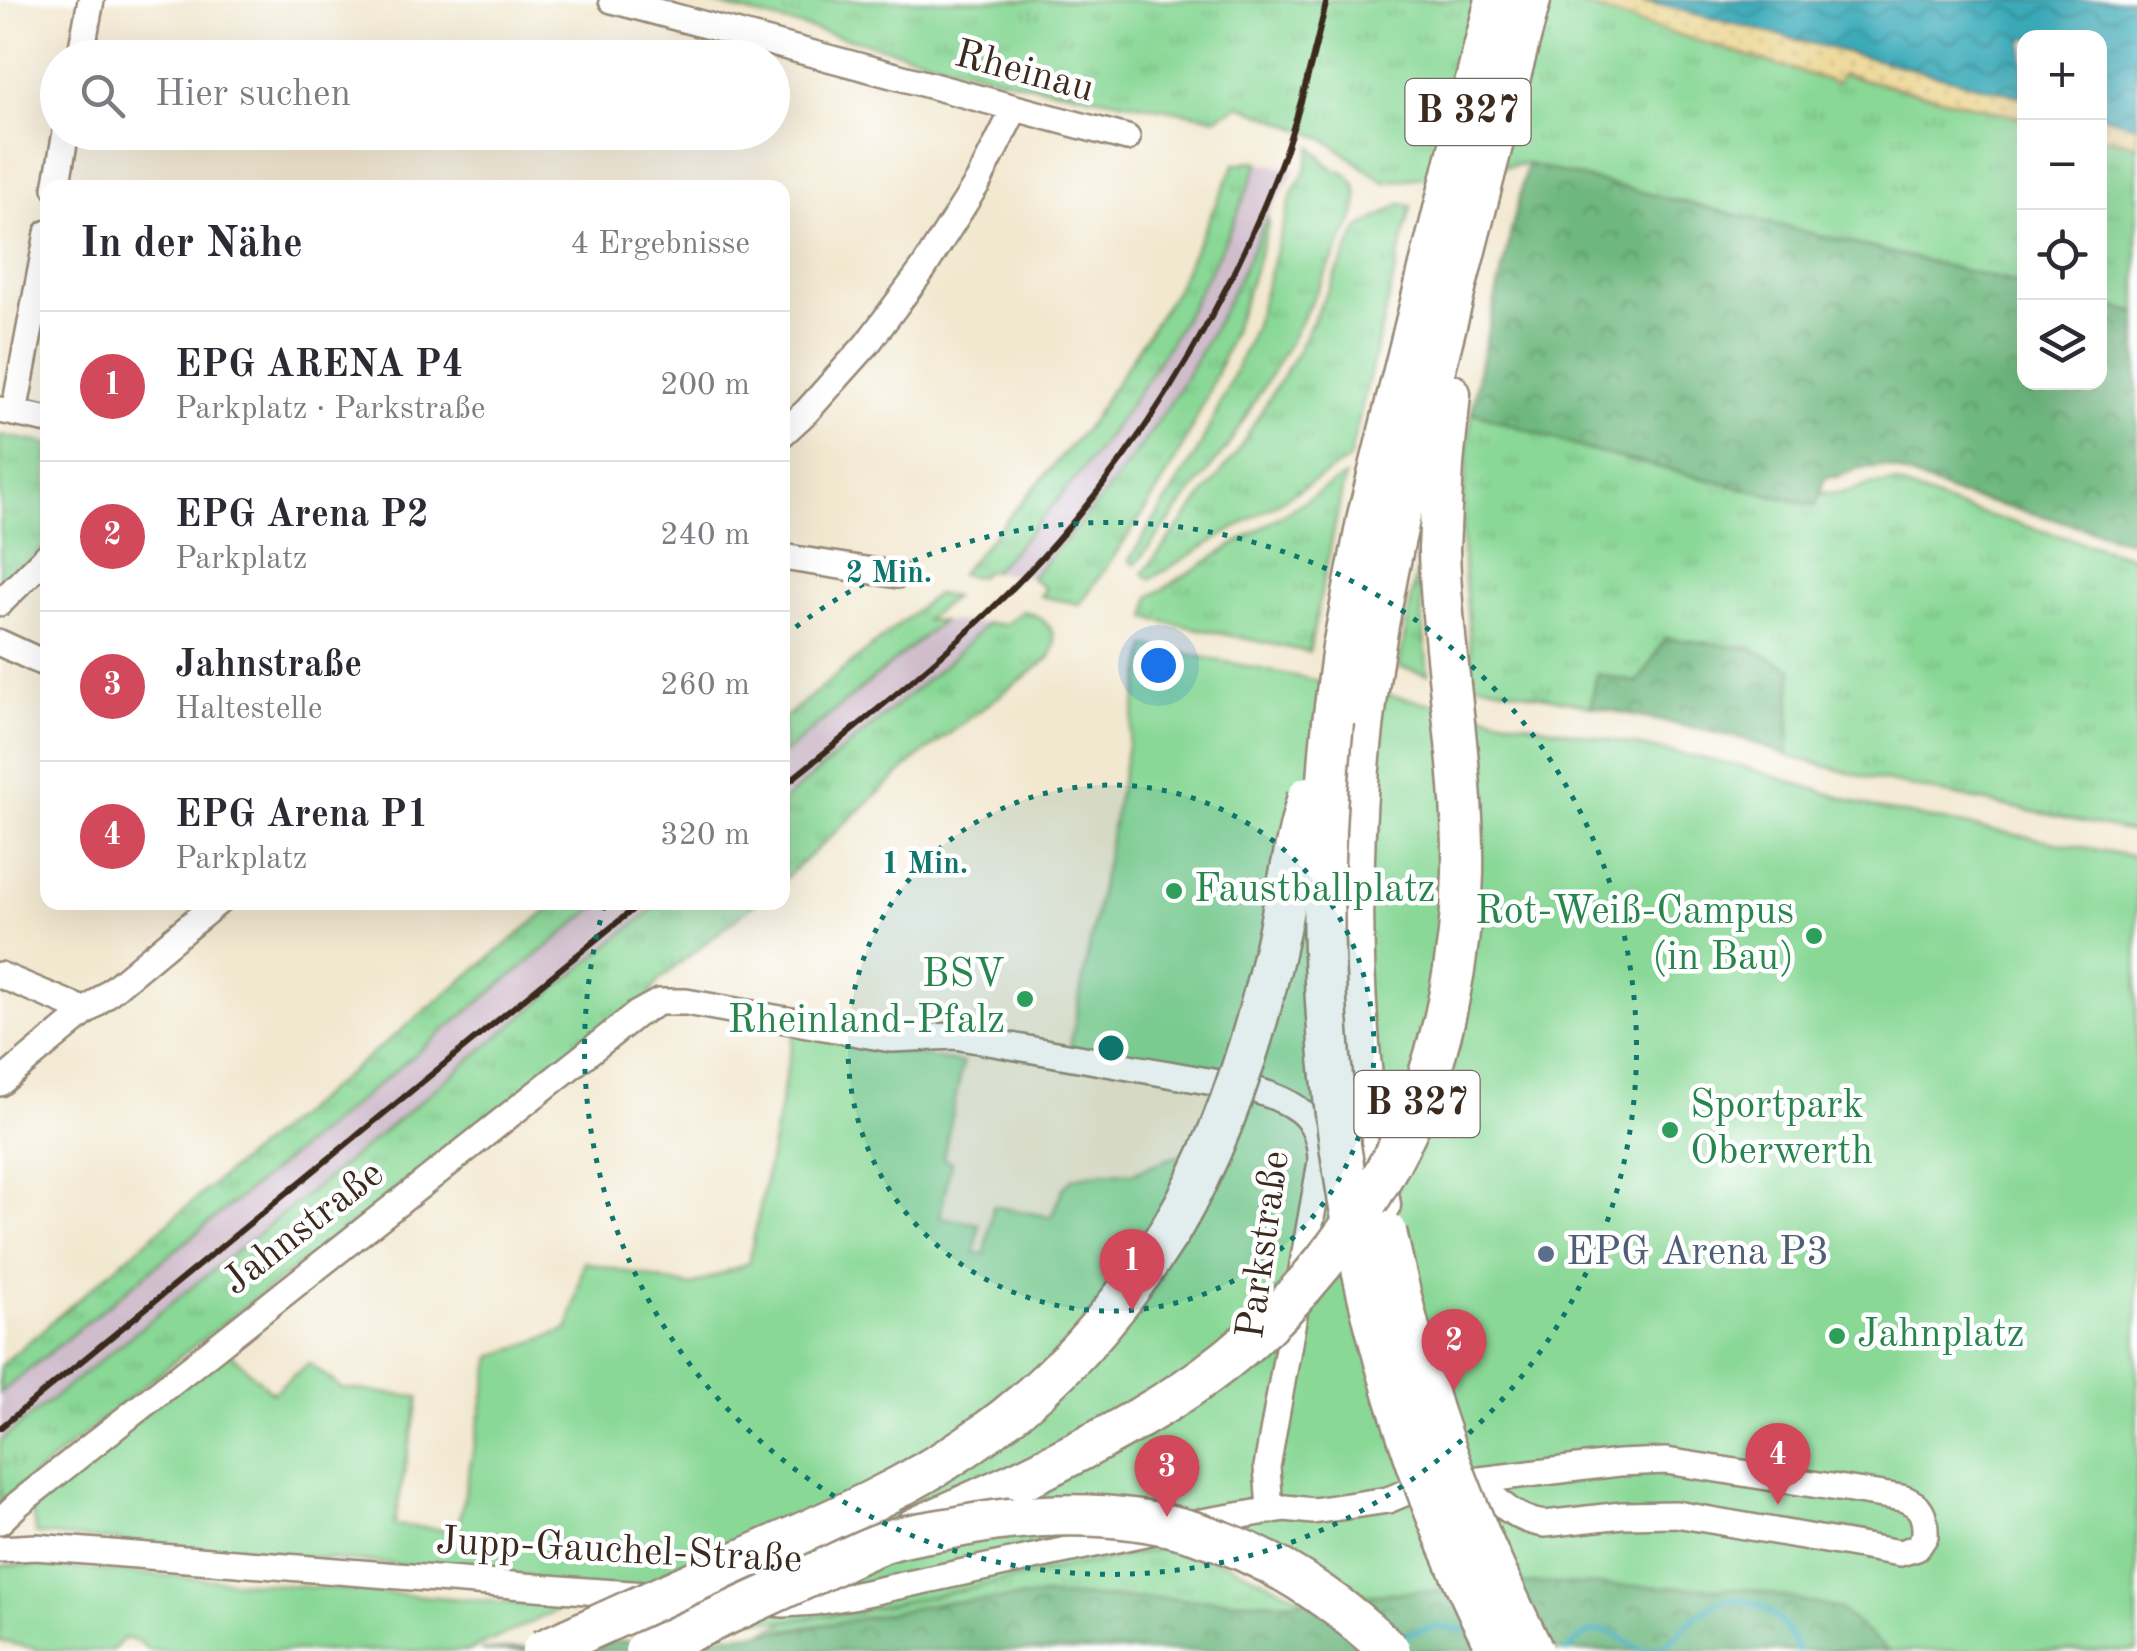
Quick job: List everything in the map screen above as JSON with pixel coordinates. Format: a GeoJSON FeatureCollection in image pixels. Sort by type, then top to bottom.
{"type":"FeatureCollection","features":[{"type":"Feature","properties":{"kind":"highway","name":"B 327"},"geometry":{"type":"LineString","coordinates":[[1496,0],[1368,516],[1349,616],[1333,722],[1324,836],[1323,954],[1330,1064],[1345,1184],[1374,1315],[1408,1434],[1460,1572],[1498,1651]]}},
{"type":"Feature","properties":{"kind":"highway","name":"B 327"},"geometry":{"type":"LineString","coordinates":[[1530,0],[1416,446],[1383,598],[1359,766],[1354,942],[1368,1124],[1401,1299],[1454,1470],[1533,1651]]}},
{"type":"Feature","properties":{"kind":"highway","name":"B 327"},"geometry":{"type":"LineString","coordinates":[[645,1651],[1081,1450],[1165,1403],[1228,1358],[1293,1297],[1364,1204],[1410,1123],[1448,1002],[1461,914],[1462,829],[1441,595],[1440,510],[1451,384],[1503,159],[1506,92]]}},
{"type":"Feature","properties":{"kind":"highway","name":"B 327"},"geometry":{"type":"LineString","coordinates":[[542,1651],[862,1504],[947,1458],[1027,1400],[1070,1361],[1120,1304],[1196,1184],[1224,1121],[1256,1023],[1309,791],[1333,722]]}},
{"type":"Feature","properties":{"kind":"highway","name":"B 327"},"geometry":{"type":"LineString","coordinates":[[888,1541],[1000,1520],[1066,1514],[1121,1516],[1169,1524],[1248,1551],[1294,1575],[1390,1651]]}},
{"type":"Feature","properties":{"kind":"street"},"geometry":{"type":"LineString","coordinates":[[83,40],[91,0]]}},
{"type":"Feature","properties":{"kind":"street","name":"Rheinau"},"geometry":{"type":"LineString","coordinates":[[612,0],[758,40]]}},
{"type":"Feature","properties":{"kind":"street","name":"Rheinau"},"geometry":{"type":"LineString","coordinates":[[790,49],[1127,138]]}},
{"type":"Feature","properties":{"kind":"street"},"geometry":{"type":"LineString","coordinates":[[790,427],[866,344],[923,269],[978,182],[1014,110]]}},
{"type":"Feature","properties":{"kind":"street"},"geometry":{"type":"LineString","coordinates":[[57,180],[63,150]]}},
{"type":"Feature","properties":{"kind":"street"},"geometry":{"type":"LineString","coordinates":[[40,268],[7,412],[40,418]]}},
{"type":"Feature","properties":{"kind":"street"},"geometry":{"type":"LineString","coordinates":[[790,558],[898,575]]}},
{"type":"Feature","properties":{"kind":"street"},"geometry":{"type":"LineString","coordinates":[[0,602],[40,563]]}},
{"type":"Feature","properties":{"kind":"street"},"geometry":{"type":"LineString","coordinates":[[0,642],[40,660]]}},
{"type":"Feature","properties":{"kind":"street"},"geometry":{"type":"LineString","coordinates":[[0,1083],[208,910]]}},
{"type":"Feature","properties":{"kind":"street"},"geometry":{"type":"LineString","coordinates":[[0,974],[86,1012]]}},
{"type":"Feature","properties":{"kind":"street","name":"Parkstraße"},"geometry":{"type":"LineString","coordinates":[[659,1002],[686,1002],[891,1039],[956,1036],[1247,1088],[1292,1104],[1314,1126],[1322,1148],[1322,1162],[1267,1467],[1278,1509]]}},
{"type":"Feature","properties":{"kind":"street","name":"Jahnstraße"},"geometry":{"type":"LineString","coordinates":[[0,1521],[637,1014],[659,1002]]}},
{"type":"Feature","properties":{"kind":"street","name":"Jupp-Gauchel-Straße"},"geometry":{"type":"LineString","coordinates":[[0,1548],[36,1547],[784,1604],[852,1596],[1164,1529],[1278,1509],[1340,1490],[1385,1484],[1419,1486],[1638,1461],[1676,1462],[1902,1498],[1912,1501],[1922,1512],[1926,1536],[1917,1548],[1900,1553],[1676,1514],[1622,1514],[1534,1523],[1512,1514],[1477,1480]]}},
{"type":"Feature","properties":{"kind":"shaded area"},"geometry":{"type":"Polygon","coordinates":[[[1259,162],[1295,170],[1187,376],[1136,454],[1031,577],[992,572],[1064,495],[1163,352],[1215,263],[1259,162]]]}},
{"type":"Feature","properties":{"kind":"shaded area"},"geometry":{"type":"Polygon","coordinates":[[[942,621],[987,623],[949,661],[790,795],[790,748],[942,621]]]}},
{"type":"Feature","properties":{"kind":"shaded area"},"geometry":{"type":"Polygon","coordinates":[[[592,910],[652,910],[0,1441],[0,1393],[592,910]]]}},
{"type":"Feature","properties":{"kind":"green space"},"geometry":{"type":"Polygon","coordinates":[[[699,0],[1565,0],[1837,83],[1841,74],[2017,116],[2017,283],[1527,164],[1384,182],[1325,139],[1240,105],[1216,118],[1021,83],[699,0]]]}},
{"type":"Feature","properties":{"kind":"green space"},"geometry":{"type":"Polygon","coordinates":[[[2107,138],[2137,145],[2137,313],[2107,306],[2107,138]]]}},
{"type":"Feature","properties":{"kind":"green space"},"geometry":{"type":"Polygon","coordinates":[[[1312,146],[1354,184],[1357,202],[1353,221],[1289,344],[1228,446],[1135,565],[1129,560],[1198,451],[1254,328],[1293,191],[1305,172],[1312,146]]]}},
{"type":"Feature","properties":{"kind":"green space"},"geometry":{"type":"Polygon","coordinates":[[[1259,162],[1208,274],[1111,431],[1074,480],[992,572],[985,571],[978,577],[960,574],[1090,423],[1174,293],[1235,164],[1259,162]]]}},
{"type":"Feature","properties":{"kind":"green space"},"geometry":{"type":"Polygon","coordinates":[[[1527,164],[2017,283],[2017,390],[2107,390],[2107,306],[2137,313],[2137,543],[1959,495],[1885,466],[1825,477],[1816,506],[1588,450],[1472,412],[1527,164]]]}},
{"type":"Feature","properties":{"kind":"green space"},"geometry":{"type":"Polygon","coordinates":[[[1400,204],[1411,206],[1349,460],[1150,579],[1143,573],[1235,455],[1295,356],[1359,229],[1400,204]]]}},
{"type":"Feature","properties":{"kind":"green space"},"geometry":{"type":"Polygon","coordinates":[[[1267,217],[1268,225],[1236,324],[1196,421],[1163,482],[1080,604],[1040,596],[1046,589],[1031,577],[1099,501],[1155,426],[1208,339],[1267,217]]]}},
{"type":"Feature","properties":{"kind":"green space"},"geometry":{"type":"Polygon","coordinates":[[[1472,412],[1588,450],[1815,506],[1820,493],[1895,483],[1955,506],[2137,558],[2137,833],[1865,777],[1788,756],[1792,670],[1638,683],[1597,674],[1591,706],[1473,682],[1462,544],[1472,412]]]}},
{"type":"Feature","properties":{"kind":"green space"},"geometry":{"type":"Polygon","coordinates":[[[0,435],[40,442],[40,550],[0,592],[0,435]]]}},
{"type":"Feature","properties":{"kind":"green space"},"geometry":{"type":"Polygon","coordinates":[[[1345,476],[1309,652],[1147,618],[1150,597],[1345,476]]]}},
{"type":"Feature","properties":{"kind":"green space"},"geometry":{"type":"Polygon","coordinates":[[[1420,551],[1422,615],[1428,674],[1399,667],[1420,551]]]}},
{"type":"Feature","properties":{"kind":"green space"},"geometry":{"type":"Polygon","coordinates":[[[936,594],[953,597],[925,620],[942,621],[790,748],[790,713],[936,594]]]}},
{"type":"Feature","properties":{"kind":"green space"},"geometry":{"type":"Polygon","coordinates":[[[1022,611],[1045,622],[1054,643],[1048,659],[917,758],[790,874],[790,795],[949,661],[987,623],[1005,625],[1022,611]]]}},
{"type":"Feature","properties":{"kind":"green space"},"geometry":{"type":"Polygon","coordinates":[[[1666,638],[1750,648],[1792,669],[1788,756],[1744,739],[1591,706],[1597,674],[1638,683],[1666,638]]]}},
{"type":"Feature","properties":{"kind":"green space","name":"Sportpark Oberwerth"},"geometry":{"type":"Polygon","coordinates":[[[1147,646],[1744,767],[1878,809],[2137,857],[2137,1651],[1888,1651],[1840,1609],[1748,1589],[1531,1583],[1453,1592],[1357,1595],[1308,1561],[1253,1533],[855,1612],[785,1621],[566,1606],[469,1651],[148,1651],[140,1642],[124,1638],[112,1651],[46,1651],[0,1641],[0,1566],[17,1564],[524,1604],[527,1576],[36,1534],[31,1506],[225,1348],[272,1393],[309,1363],[341,1388],[419,1397],[394,1525],[457,1531],[492,1357],[569,1329],[584,1262],[690,1286],[749,1263],[794,1033],[963,1063],[943,1158],[951,1162],[940,1217],[979,1224],[975,1253],[985,1254],[993,1206],[1051,1217],[1063,1188],[1074,1178],[1104,1172],[1133,1173],[1192,1152],[1224,1075],[1070,1047],[1147,646]]]}},
{"type":"Feature","properties":{"kind":"green space"},"geometry":{"type":"Polygon","coordinates":[[[548,910],[592,910],[0,1393],[0,1366],[230,1170],[548,910]]]}},
{"type":"Feature","properties":{"kind":"green space"},"geometry":{"type":"Polygon","coordinates":[[[652,910],[746,910],[658,981],[650,996],[186,1352],[0,1503],[0,1441],[652,910]]]}},
{"type":"Feature","properties":{"kind":"green space"},"geometry":{"type":"Polygon","coordinates":[[[1185,1544],[1307,1600],[1049,1596],[938,1603],[760,1633],[787,1621],[855,1612],[1185,1544]]]}},
{"type":"Feature","properties":{"kind":"green space"},"geometry":{"type":"Polygon","coordinates":[[[1531,1583],[1748,1589],[1840,1609],[1888,1651],[481,1651],[786,1631],[938,1603],[1049,1596],[1287,1602],[1531,1583]]]}},
{"type":"Feature","properties":{"kind":"sand"},"geometry":{"type":"Polygon","coordinates":[[[1641,0],[2017,95],[2017,116],[1842,74],[1837,83],[1567,1],[1641,0]]]}},
{"type":"Feature","properties":{"kind":"sand"},"geometry":{"type":"Polygon","coordinates":[[[2107,118],[2137,125],[2137,145],[2107,138],[2107,118]]]}},
{"type":"Feature","properties":{"kind":"water"},"geometry":{"type":"Polygon","coordinates":[[[1641,0],[2137,0],[2137,125],[2107,118],[2107,30],[2017,30],[2017,95],[1641,0]]]}},
{"type":"Feature","properties":{"kind":"waterway"},"geometry":{"type":"LineString","coordinates":[[1567,1651],[1583,1637],[1602,1631],[1641,1649],[1657,1648],[1669,1644],[1707,1608],[1733,1600],[1751,1602],[1769,1611],[1789,1633],[1798,1651]]}},
{"type":"Feature","properties":{"kind":"waterway"},"geometry":{"type":"LineString","coordinates":[[1396,1637],[1436,1627],[1471,1631]]}},
{"type":"Feature","properties":{"kind":"railway"},"geometry":{"type":"LineString","coordinates":[[790,780],[991,610],[1090,502],[1154,413],[1210,318],[1258,219],[1293,127],[1327,0]]}},
{"type":"Feature","properties":{"kind":"railway"},"geometry":{"type":"LineString","coordinates":[[0,1428],[632,910]]}},
{"type":"Feature","properties":{"kind":"place","name":"Faustballplatz"},"geometry":{"type":"Point","coordinates":[1174,891]}},
{"type":"Feature","properties":{"kind":"place","name":"Rot-Weiß-Campus (in Bau)"},"geometry":{"type":"Point","coordinates":[1814,936]}},
{"type":"Feature","properties":{"kind":"place","name":"BSV Rheinland-Pfalz"},"geometry":{"type":"Point","coordinates":[1025,999]}},
{"type":"Feature","properties":{"kind":"place","name":"Sportpark Oberwerth"},"geometry":{"type":"Point","coordinates":[1670,1130]}},
{"type":"Feature","properties":{"kind":"place","name":"EPG Arena P3"},"geometry":{"type":"Point","coordinates":[1546,1254]}},
{"type":"Feature","properties":{"kind":"place","name":"EPG ARENA P4"},"geometry":{"type":"Point","coordinates":[1132,1311]}},
{"type":"Feature","properties":{"kind":"place","name":"Jahnplatz"},"geometry":{"type":"Point","coordinates":[1837,1336]}},
{"type":"Feature","properties":{"kind":"place","name":"EPG Arena P2"},"geometry":{"type":"Point","coordinates":[1454,1391]}},
{"type":"Feature","properties":{"kind":"place","name":"EPG Arena P1"},"geometry":{"type":"Point","coordinates":[1778,1505]}},
{"type":"Feature","properties":{"kind":"place","name":"Jahnstraße"},"geometry":{"type":"Point","coordinates":[1167,1517]}}]}
